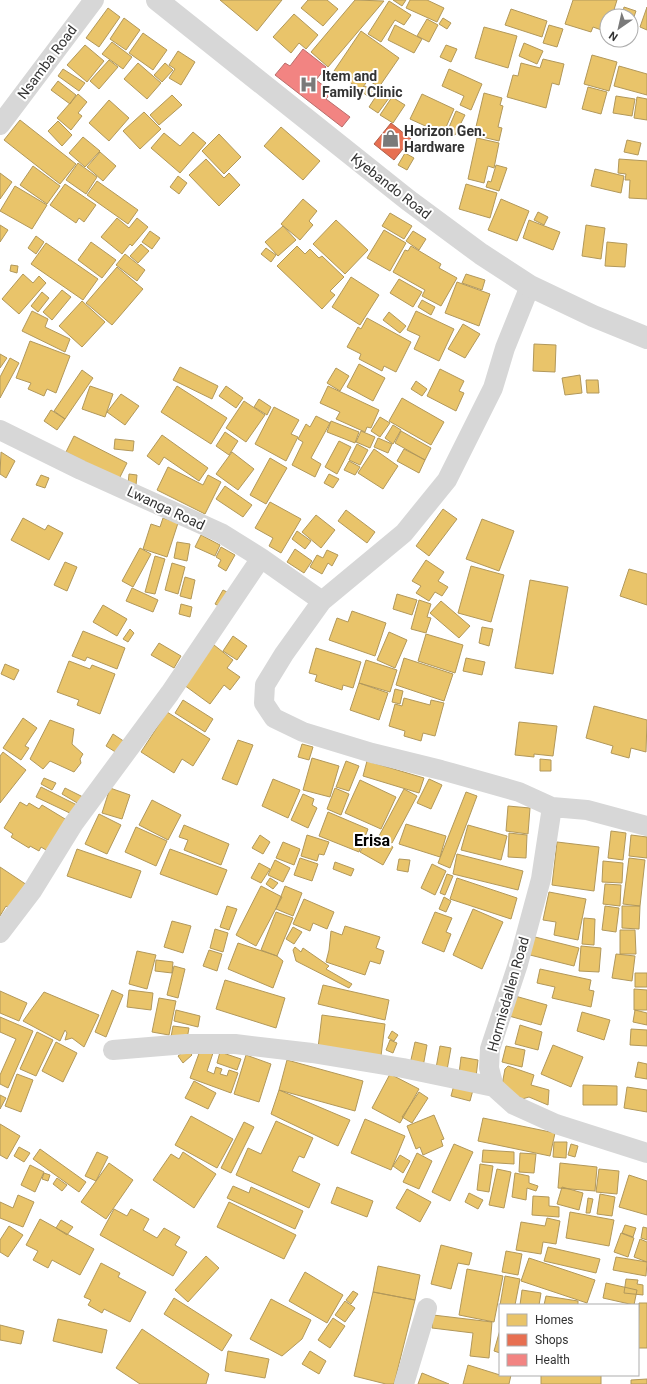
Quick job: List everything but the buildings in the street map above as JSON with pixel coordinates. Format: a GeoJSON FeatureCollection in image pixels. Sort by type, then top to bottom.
{"type":"FeatureCollection","features":[{"type":"Feature","properties":{"kind":"street","name":"Nsamba Road"},"geometry":{"type":"LineString","coordinates":[[0,125],[94,0]]}},
{"type":"Feature","properties":{"kind":"street","name":"Kyebando Road"},"geometry":{"type":"LineString","coordinates":[[157,0],[408,200],[481,254],[530,286],[593,316],[647,338]]}},
{"type":"Feature","properties":{"kind":"street"},"geometry":{"type":"LineString","coordinates":[[530,286],[505,348],[494,388],[447,480],[404,533],[322,601],[284,654],[265,685],[264,704],[274,718],[303,732],[520,792],[552,807],[587,810],[647,826]]}},
{"type":"Feature","properties":{"kind":"street","name":"Lwanga Road"},"geometry":{"type":"LineString","coordinates":[[0,430],[81,470],[221,533],[261,558],[322,601]]}},
{"type":"Feature","properties":{"kind":"street"},"geometry":{"type":"LineString","coordinates":[[0,933],[32,891],[74,823],[170,693],[261,558]]}},
{"type":"Feature","properties":{"kind":"street","name":"Hormisdallen Road"},"geometry":{"type":"LineString","coordinates":[[494,1087],[489,1068],[490,1050],[518,964],[541,879],[552,807]]}},
{"type":"Feature","properties":{"kind":"street"},"geometry":{"type":"LineString","coordinates":[[114,1050],[186,1044],[235,1044],[312,1053],[404,1068],[494,1087],[514,1105],[556,1124],[647,1153]]}},
{"type":"Feature","properties":{"kind":"street"},"geometry":{"type":"LineString","coordinates":[[404,1384],[426,1308]]}},
{"type":"Feature","properties":{"kind":"place","name":"Item and Family Clinic"},"geometry":{"type":"Point","coordinates":[309,84]}},
{"type":"Feature","properties":{"kind":"place","name":"Horizon Gen. Hardware"},"geometry":{"type":"Point","coordinates":[391,139]}},
{"type":"Feature","properties":{"kind":"district","name":"Erisa"},"geometry":{"type":"Point","coordinates":[372,840]}}]}
